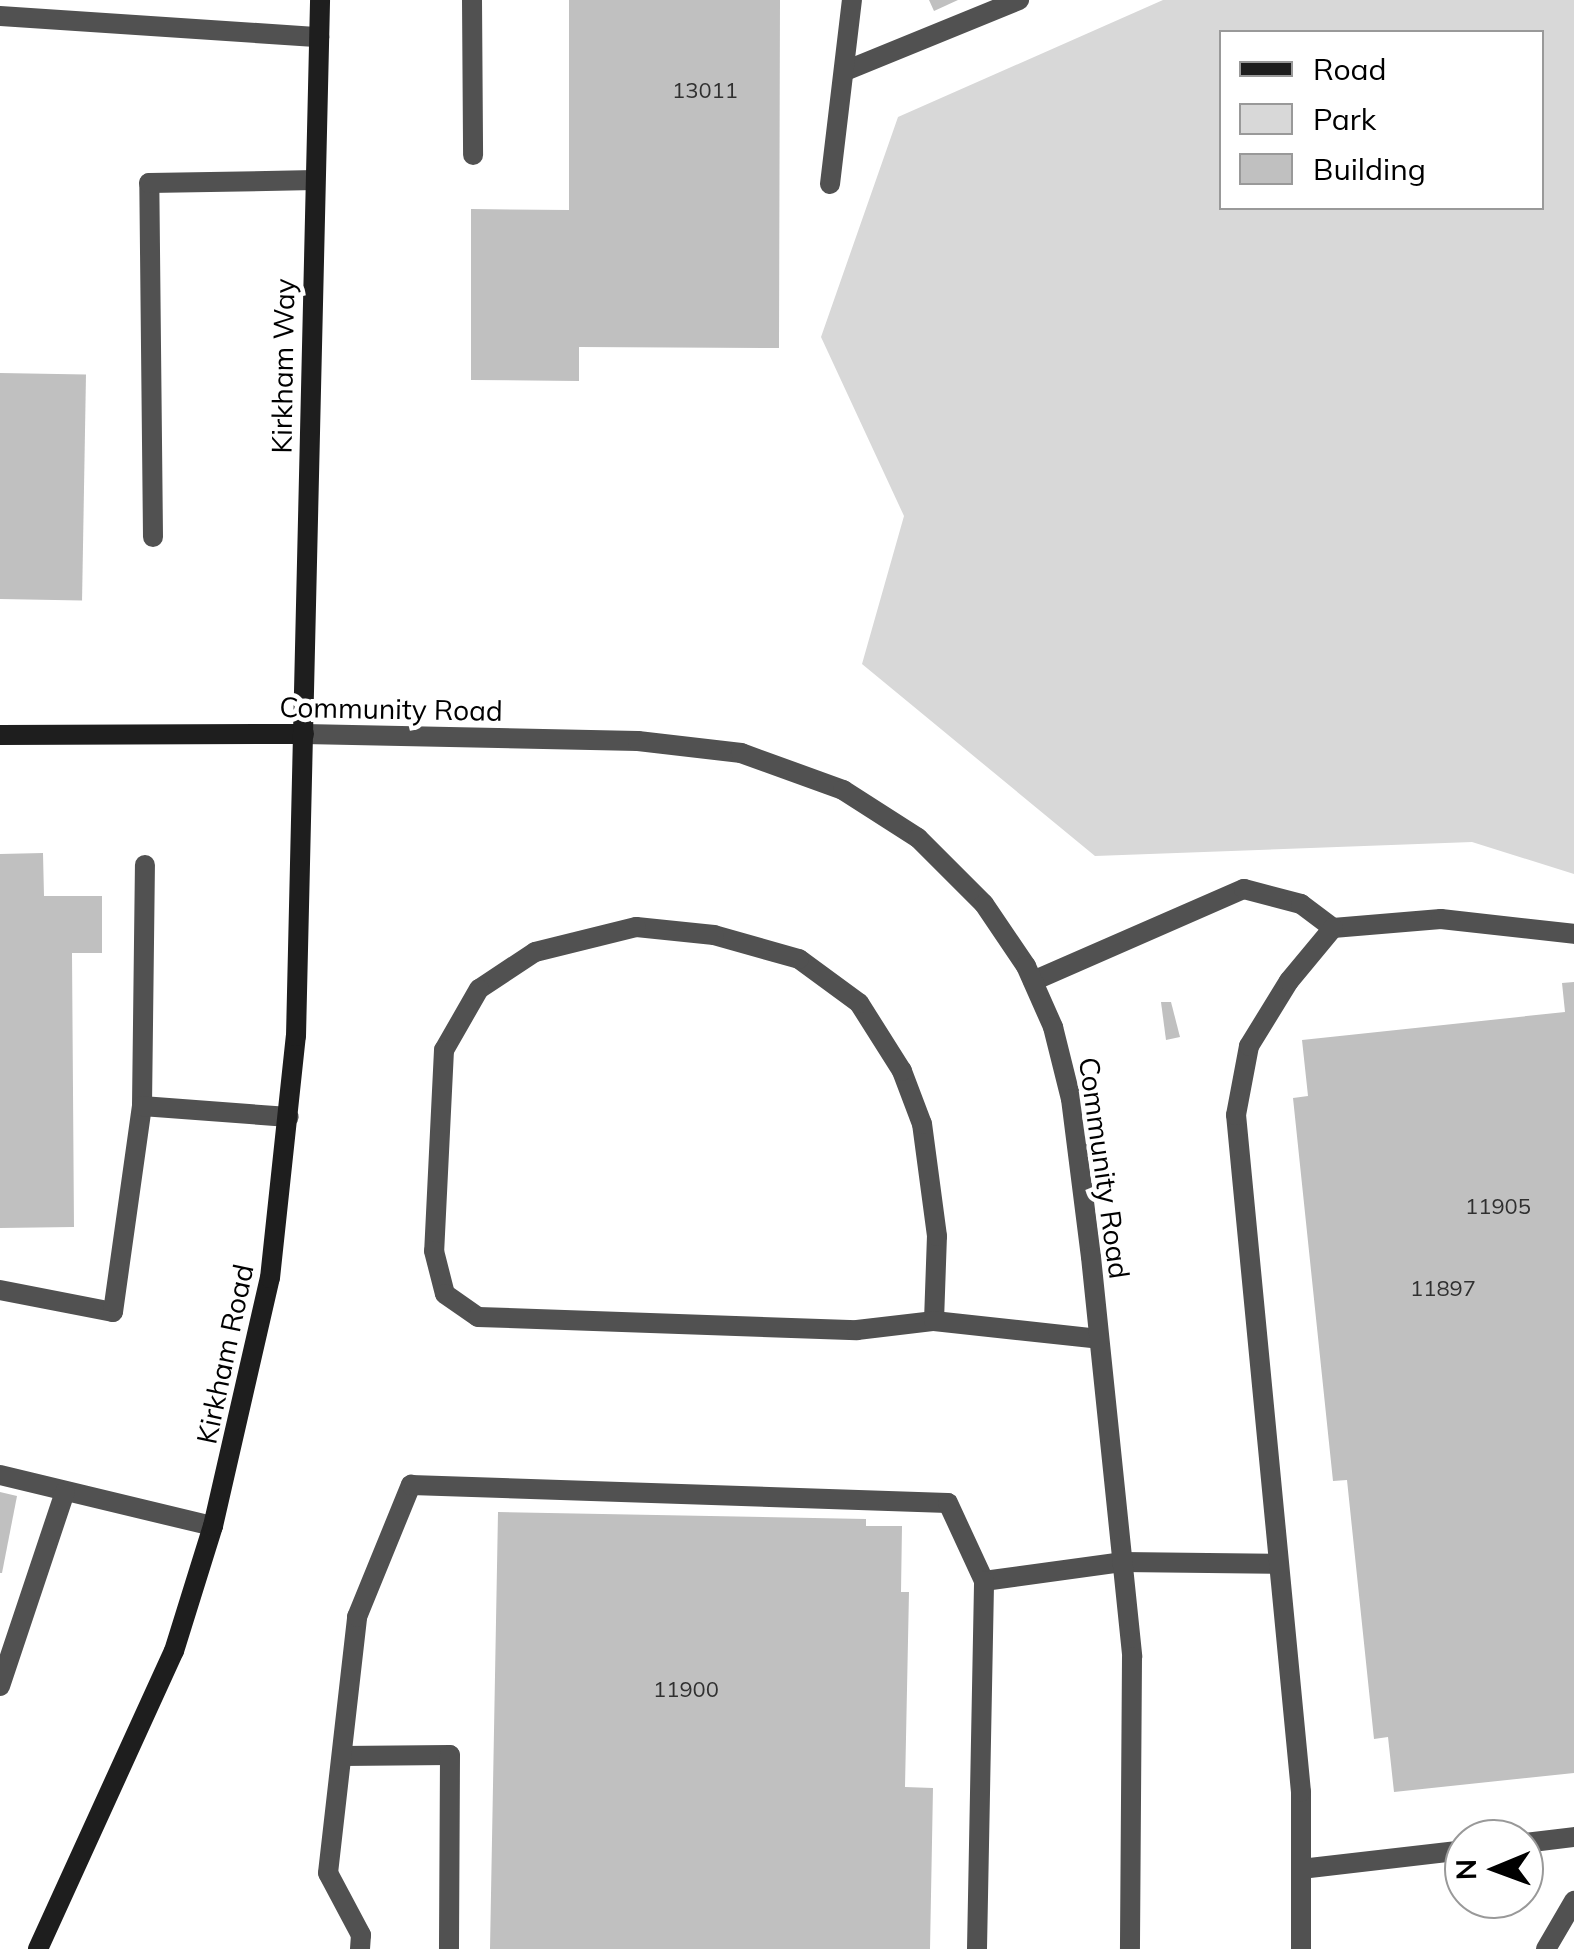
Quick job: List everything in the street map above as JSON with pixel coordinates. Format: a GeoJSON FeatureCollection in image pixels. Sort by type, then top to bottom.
{"type":"FeatureCollection","features":[{"type":"Feature","properties":{"kind":"main road","name":"Kirkham Way"},"geometry":{"type":"LineString","coordinates":[[304,734],[320,0]]}},
{"type":"Feature","properties":{"kind":"main road","name":"Community Road"},"geometry":{"type":"LineString","coordinates":[[0,734],[304,734]]}},
{"type":"Feature","properties":{"kind":"main road","name":"Kirkham Road"},"geometry":{"type":"LineString","coordinates":[[38,1949],[124,1771],[174,1651],[213,1526],[270,1278],[289,1117],[304,734]]}},
{"type":"Feature","properties":{"kind":"street"},"geometry":{"type":"LineString","coordinates":[[472,0],[473,156]]}},
{"type":"Feature","properties":{"kind":"street"},"geometry":{"type":"LineString","coordinates":[[830,184],[852,0]]}},
{"type":"Feature","properties":{"kind":"street"},"geometry":{"type":"LineString","coordinates":[[845,71],[1019,0]]}},
{"type":"Feature","properties":{"kind":"street"},"geometry":{"type":"LineString","coordinates":[[0,16],[319,37]]}},
{"type":"Feature","properties":{"kind":"street"},"geometry":{"type":"LineString","coordinates":[[154,537],[149,183],[315,180]]}},
{"type":"Feature","properties":{"kind":"street","name":"Community Road"},"geometry":{"type":"LineString","coordinates":[[304,734],[638,741],[741,754],[844,790],[918,838],[984,904],[1034,981],[1071,1099],[1122,1562],[1135,1729],[1130,1949]]}},
{"type":"Feature","properties":{"kind":"street"},"geometry":{"type":"LineString","coordinates":[[0,1290],[113,1312],[142,1106],[145,865]]}},
{"type":"Feature","properties":{"kind":"street"},"geometry":{"type":"LineString","coordinates":[[1034,981],[1244,889],[1301,904],[1333,928],[1441,919],[1574,934]]}},
{"type":"Feature","properties":{"kind":"street"},"geometry":{"type":"LineString","coordinates":[[934,1321],[937,1236],[922,1124],[902,1071],[858,1003],[799,959],[714,935],[636,926],[535,952],[479,989],[444,1050],[434,1251],[445,1294],[478,1317],[857,1330],[934,1321],[1099,1339]]}},
{"type":"Feature","properties":{"kind":"street"},"geometry":{"type":"LineString","coordinates":[[1301,1949],[1302,1792],[1236,1115],[1249,1046],[1289,981],[1333,928]]}},
{"type":"Feature","properties":{"kind":"street"},"geometry":{"type":"LineString","coordinates":[[142,1106],[289,1117]]}},
{"type":"Feature","properties":{"kind":"street"},"geometry":{"type":"LineString","coordinates":[[0,1475],[213,1526]]}},
{"type":"Feature","properties":{"kind":"street"},"geometry":{"type":"LineString","coordinates":[[360,1949],[361,1935],[328,1872],[357,1617],[410,1484],[948,1502],[984,1581],[977,1949]]}},
{"type":"Feature","properties":{"kind":"street"},"geometry":{"type":"LineString","coordinates":[[0,1686],[65,1492]]}},
{"type":"Feature","properties":{"kind":"street"},"geometry":{"type":"LineString","coordinates":[[984,1581],[1122,1562],[1278,1564]]}},
{"type":"Feature","properties":{"kind":"street"},"geometry":{"type":"LineString","coordinates":[[342,1756],[450,1755],[449,1949]]}},
{"type":"Feature","properties":{"kind":"street"},"geometry":{"type":"LineString","coordinates":[[1544,1841],[1574,1837]]}},
{"type":"Feature","properties":{"kind":"street"},"geometry":{"type":"LineString","coordinates":[[1301,1869],[1444,1852]]}},
{"type":"Feature","properties":{"kind":"street"},"geometry":{"type":"LineString","coordinates":[[1546,1949],[1574,1901]]}},
{"type":"Feature","properties":{"kind":"green space"},"geometry":{"type":"Polygon","coordinates":[[[1163,0],[1574,0],[1574,874],[1472,842],[1095,856],[862,664],[904,516],[821,337],[898,117],[1163,0]]]}},
{"type":"Feature","properties":{"kind":"building"},"geometry":{"type":"Polygon","coordinates":[[[569,0],[780,0],[779,348],[579,347],[579,381],[471,380],[471,209],[569,210],[569,0]]]}},
{"type":"Feature","properties":{"kind":"building"},"geometry":{"type":"Polygon","coordinates":[[[929,0],[958,0],[934,11],[929,0]]]}},
{"type":"Feature","properties":{"kind":"building"},"geometry":{"type":"Polygon","coordinates":[[[0,373],[86,375],[82,600],[0,599],[0,373]]]}},
{"type":"Feature","properties":{"kind":"building"},"geometry":{"type":"Polygon","coordinates":[[[43,853],[44,896],[102,896],[102,953],[72,953],[74,1227],[0,1228],[0,854],[43,853]]]}},
{"type":"Feature","properties":{"kind":"building"},"geometry":{"type":"Polygon","coordinates":[[[1574,982],[1574,1773],[1394,1792],[1388,1737],[1374,1739],[1347,1480],[1333,1481],[1293,1098],[1308,1096],[1302,1040],[1565,1012],[1562,983],[1574,982]]]}},
{"type":"Feature","properties":{"kind":"building"},"geometry":{"type":"Polygon","coordinates":[[[1161,1002],[1171,1002],[1180,1037],[1166,1040],[1161,1002]]]}},
{"type":"Feature","properties":{"kind":"building"},"geometry":{"type":"Polygon","coordinates":[[[0,1492],[17,1496],[2,1573],[0,1573],[0,1492]]]}},
{"type":"Feature","properties":{"kind":"building"},"geometry":{"type":"Polygon","coordinates":[[[498,1512],[866,1519],[866,1526],[902,1526],[901,1592],[909,1592],[905,1787],[933,1788],[930,1949],[490,1949],[498,1512]]]}}]}
